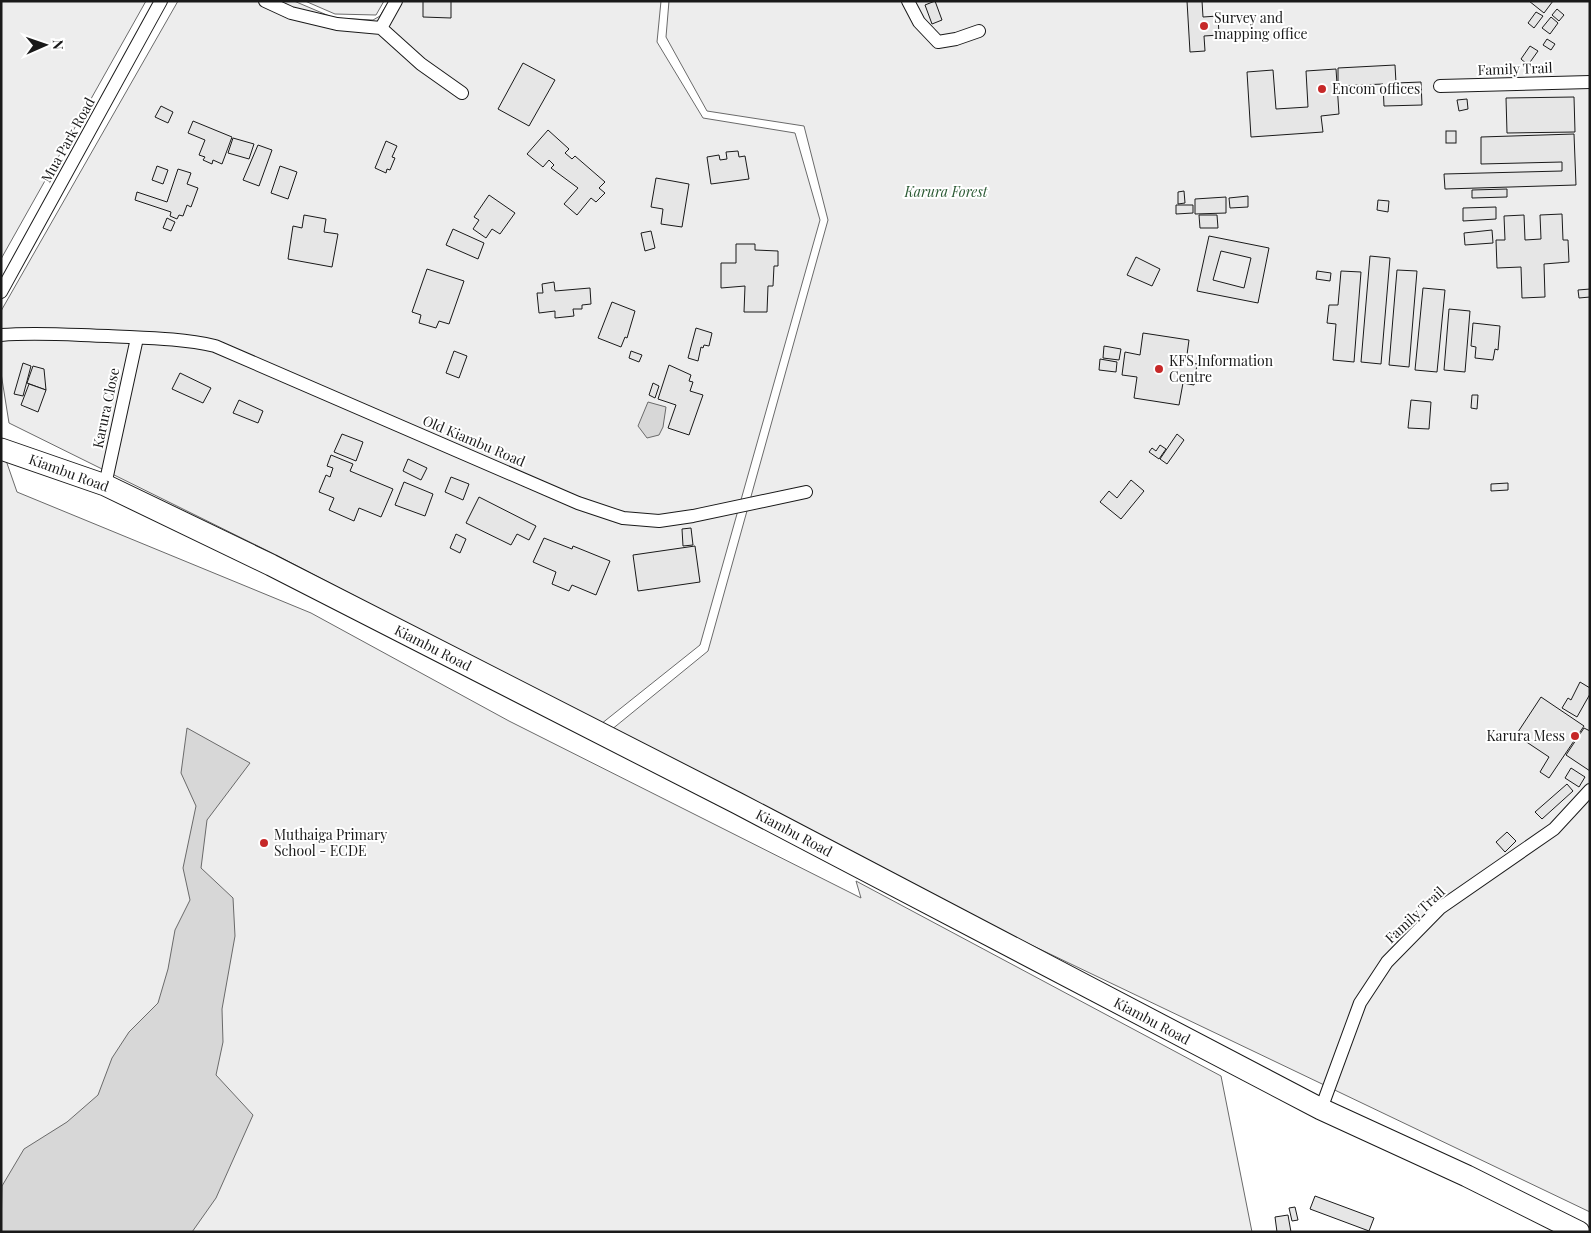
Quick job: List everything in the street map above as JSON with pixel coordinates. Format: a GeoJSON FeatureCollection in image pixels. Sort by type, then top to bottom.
{"type":"FeatureCollection","features":[{"type":"Feature","properties":{"kind":"highway","name":"Kiambu Road"},"geometry":{"type":"LineString","coordinates":[[1,449],[105,485],[270,565],[737,803],[1321,1109],[1467,1176],[1580,1232]]}},
{"type":"Feature","properties":{"kind":"street","name":"Mua Park Road"},"geometry":{"type":"LineString","coordinates":[[1,292],[161,1]]}},
{"type":"Feature","properties":{"kind":"street"},"geometry":{"type":"LineString","coordinates":[[265,1],[291,13],[337,24],[381,28],[421,64],[462,92]]}},
{"type":"Feature","properties":{"kind":"street"},"geometry":{"type":"LineString","coordinates":[[381,28],[396,1]]}},
{"type":"Feature","properties":{"kind":"street"},"geometry":{"type":"LineString","coordinates":[[908,1],[919,22],[938,42],[979,32]]}},
{"type":"Feature","properties":{"kind":"street","name":"Family Trail"},"geometry":{"type":"LineString","coordinates":[[1440,86],[1590,82]]}},
{"type":"Feature","properties":{"kind":"street"},"geometry":{"type":"LineString","coordinates":[[1,335],[28,333],[137,338]]}},
{"type":"Feature","properties":{"kind":"street","name":"Karura Close"},"geometry":{"type":"LineString","coordinates":[[105,485],[137,338]]}},
{"type":"Feature","properties":{"kind":"street","name":"Old Kiambu Road"},"geometry":{"type":"LineString","coordinates":[[137,338],[198,342],[219,348],[578,502],[623,518],[659,521],[693,516],[806,492]]}},
{"type":"Feature","properties":{"kind":"street","name":"Family Trail"},"geometry":{"type":"LineString","coordinates":[[1321,1109],[1360,1003],[1388,962],[1440,908],[1554,829],[1590,790]]}},
{"type":"Feature","properties":{"kind":"green space"},"geometry":{"type":"Polygon","coordinates":[[[1,1],[146,1],[1,259],[1,1]]]}},
{"type":"Feature","properties":{"kind":"green space"},"geometry":{"type":"Polygon","coordinates":[[[178,1],[294,1],[334,18],[373,20],[380,16],[389,1],[661,1],[657,42],[703,118],[795,133],[820,220],[700,645],[601,724],[276,555],[9,423],[1,373],[1,311],[178,1]]]}},
{"type":"Feature","properties":{"kind":"green space"},"geometry":{"type":"Polygon","coordinates":[[[305,1],[384,1],[376,15],[335,14],[305,1]]]}},
{"type":"Feature","properties":{"kind":"green space","name":"Karura Forest"},"geometry":{"type":"Polygon","coordinates":[[[669,1],[1590,1],[1590,1212],[600,739],[708,651],[828,220],[804,126],[707,111],[666,37],[669,1]]]}},
{"type":"Feature","properties":{"kind":"green space"},"geometry":{"type":"Polygon","coordinates":[[[1,446],[17,492],[311,613],[509,721],[861,898],[856,881],[1221,1076],[1252,1232],[1,1232],[1,446]]]}},
{"type":"Feature","properties":{"kind":"shaded area"},"geometry":{"type":"Polygon","coordinates":[[[648,402],[666,407],[663,427],[659,435],[647,438],[638,426],[648,402]]]}},
{"type":"Feature","properties":{"kind":"shaded area"},"geometry":{"type":"Polygon","coordinates":[[[187,728],[250,763],[207,820],[201,868],[233,898],[235,936],[222,1009],[223,1042],[216,1075],[253,1115],[216,1198],[192,1232],[1,1232],[2,1186],[24,1149],[67,1122],[98,1095],[112,1058],[129,1032],[158,1003],[168,969],[175,930],[190,900],[183,868],[196,806],[181,773],[187,728]]]}},
{"type":"Feature","properties":{"kind":"building"},"geometry":{"type":"Polygon","coordinates":[[[423,1],[451,1],[451,18],[423,17],[423,1]]]}},
{"type":"Feature","properties":{"kind":"building"},"geometry":{"type":"Polygon","coordinates":[[[935,1],[942,20],[932,24],[925,5],[935,1]]]}},
{"type":"Feature","properties":{"kind":"building","name":"Survey and mapping office"},"geometry":{"type":"Polygon","coordinates":[[[1187,1],[1202,1],[1203,17],[1218,16],[1219,35],[1204,36],[1205,51],[1190,52],[1187,1]]]}},
{"type":"Feature","properties":{"kind":"building"},"geometry":{"type":"Polygon","coordinates":[[[1529,1],[1553,1],[1544,13],[1529,1]]]}},
{"type":"Feature","properties":{"kind":"building"},"geometry":{"type":"Polygon","coordinates":[[[1557,9],[1564,15],[1559,21],[1552,15],[1557,9]]]}},
{"type":"Feature","properties":{"kind":"building"},"geometry":{"type":"Polygon","coordinates":[[[1536,12],[1543,16],[1534,28],[1528,23],[1536,12]]]}},
{"type":"Feature","properties":{"kind":"building"},"geometry":{"type":"Polygon","coordinates":[[[1551,17],[1558,23],[1550,34],[1542,28],[1551,17]]]}},
{"type":"Feature","properties":{"kind":"building"},"geometry":{"type":"Polygon","coordinates":[[[1547,39],[1555,44],[1551,50],[1543,45],[1547,39]]]}},
{"type":"Feature","properties":{"kind":"building"},"geometry":{"type":"Polygon","coordinates":[[[1530,46],[1538,51],[1528,65],[1521,59],[1530,46]]]}},
{"type":"Feature","properties":{"kind":"building"},"geometry":{"type":"Polygon","coordinates":[[[523,63],[555,80],[529,126],[498,109],[523,63]]]}},
{"type":"Feature","properties":{"kind":"building"},"geometry":{"type":"Polygon","coordinates":[[[1395,65],[1396,83],[1421,82],[1422,105],[1384,106],[1383,84],[1338,86],[1338,68],[1395,65]]]}},
{"type":"Feature","properties":{"kind":"building","name":"Encom offices"},"geometry":{"type":"Polygon","coordinates":[[[1336,69],[1339,114],[1321,116],[1323,132],[1251,137],[1247,72],[1273,70],[1276,109],[1308,107],[1306,71],[1336,69]]]}},
{"type":"Feature","properties":{"kind":"building"},"geometry":{"type":"Polygon","coordinates":[[[1574,97],[1575,132],[1507,133],[1506,98],[1574,97]]]}},
{"type":"Feature","properties":{"kind":"building"},"geometry":{"type":"Polygon","coordinates":[[[1467,99],[1468,109],[1459,111],[1457,100],[1467,99]]]}},
{"type":"Feature","properties":{"kind":"building"},"geometry":{"type":"Polygon","coordinates":[[[161,106],[173,112],[168,123],[155,117],[161,106]]]}},
{"type":"Feature","properties":{"kind":"building"},"geometry":{"type":"Polygon","coordinates":[[[193,121],[232,137],[222,164],[213,160],[212,164],[203,160],[205,157],[199,155],[205,140],[188,133],[193,121]]]}},
{"type":"Feature","properties":{"kind":"building"},"geometry":{"type":"Polygon","coordinates":[[[548,130],[569,149],[565,153],[572,159],[575,156],[605,182],[599,188],[605,193],[596,202],[591,198],[577,215],[564,204],[578,188],[551,168],[554,165],[549,160],[543,167],[527,154],[548,130]]]}},
{"type":"Feature","properties":{"kind":"building"},"geometry":{"type":"Polygon","coordinates":[[[1446,131],[1456,131],[1456,143],[1446,143],[1446,131]]]}},
{"type":"Feature","properties":{"kind":"building"},"geometry":{"type":"Polygon","coordinates":[[[1574,134],[1576,185],[1445,189],[1444,174],[1562,171],[1562,162],[1481,164],[1481,137],[1574,134]]]}},
{"type":"Feature","properties":{"kind":"building"},"geometry":{"type":"Polygon","coordinates":[[[233,138],[254,144],[249,159],[228,153],[233,138]]]}},
{"type":"Feature","properties":{"kind":"building"},"geometry":{"type":"Polygon","coordinates":[[[386,141],[397,146],[392,157],[395,158],[390,170],[387,169],[386,173],[375,168],[386,141]]]}},
{"type":"Feature","properties":{"kind":"building"},"geometry":{"type":"Polygon","coordinates":[[[258,145],[272,150],[259,186],[243,180],[258,145]]]}},
{"type":"Feature","properties":{"kind":"building"},"geometry":{"type":"Polygon","coordinates":[[[738,151],[739,157],[745,156],[749,179],[711,184],[707,157],[719,155],[720,160],[727,159],[726,152],[738,151]]]}},
{"type":"Feature","properties":{"kind":"building"},"geometry":{"type":"Polygon","coordinates":[[[157,166],[168,170],[163,184],[152,180],[157,166]]]}},
{"type":"Feature","properties":{"kind":"building"},"geometry":{"type":"Polygon","coordinates":[[[280,166],[297,172],[288,199],[271,193],[280,166]]]}},
{"type":"Feature","properties":{"kind":"building"},"geometry":{"type":"Polygon","coordinates":[[[178,169],[191,173],[187,184],[198,188],[191,207],[187,205],[183,216],[179,215],[177,219],[170,216],[171,212],[135,200],[137,192],[167,202],[178,169]]]}},
{"type":"Feature","properties":{"kind":"building"},"geometry":{"type":"Polygon","coordinates":[[[656,178],[689,184],[682,227],[661,224],[663,209],[651,207],[656,178]]]}},
{"type":"Feature","properties":{"kind":"building"},"geometry":{"type":"Polygon","coordinates":[[[1507,189],[1507,197],[1472,198],[1472,190],[1507,189]]]}},
{"type":"Feature","properties":{"kind":"building"},"geometry":{"type":"Polygon","coordinates":[[[1184,191],[1185,203],[1178,204],[1178,192],[1184,191]]]}},
{"type":"Feature","properties":{"kind":"building"},"geometry":{"type":"Polygon","coordinates":[[[489,195],[515,213],[500,234],[492,229],[486,238],[473,229],[479,220],[474,217],[489,195]]]}},
{"type":"Feature","properties":{"kind":"building"},"geometry":{"type":"Polygon","coordinates":[[[1248,196],[1248,207],[1230,208],[1229,198],[1248,196]]]}},
{"type":"Feature","properties":{"kind":"building"},"geometry":{"type":"Polygon","coordinates":[[[1226,197],[1226,213],[1195,214],[1195,199],[1226,197]]]}},
{"type":"Feature","properties":{"kind":"building"},"geometry":{"type":"Polygon","coordinates":[[[1378,200],[1389,201],[1388,212],[1377,210],[1378,200]]]}},
{"type":"Feature","properties":{"kind":"building"},"geometry":{"type":"Polygon","coordinates":[[[1176,205],[1193,205],[1193,213],[1176,214],[1176,205]]]}},
{"type":"Feature","properties":{"kind":"building"},"geometry":{"type":"Polygon","coordinates":[[[1496,207],[1496,219],[1463,221],[1463,208],[1496,207]]]}},
{"type":"Feature","properties":{"kind":"building"},"geometry":{"type":"Polygon","coordinates":[[[1562,214],[1563,240],[1568,240],[1569,262],[1544,264],[1545,297],[1522,298],[1521,267],[1497,268],[1496,240],[1505,240],[1504,216],[1524,215],[1525,240],[1541,239],[1540,215],[1562,214]]]}},
{"type":"Feature","properties":{"kind":"building"},"geometry":{"type":"Polygon","coordinates":[[[304,215],[326,219],[324,232],[338,234],[332,267],[288,259],[293,226],[302,228],[304,215]]]}},
{"type":"Feature","properties":{"kind":"building"},"geometry":{"type":"Polygon","coordinates":[[[1199,215],[1217,215],[1218,228],[1200,228],[1199,215]]]}},
{"type":"Feature","properties":{"kind":"building"},"geometry":{"type":"Polygon","coordinates":[[[167,218],[175,222],[171,231],[163,228],[167,218]]]}},
{"type":"Feature","properties":{"kind":"building"},"geometry":{"type":"Polygon","coordinates":[[[453,229],[484,243],[478,259],[446,245],[453,229]]]}},
{"type":"Feature","properties":{"kind":"building"},"geometry":{"type":"Polygon","coordinates":[[[1492,230],[1493,243],[1465,245],[1464,233],[1492,230]]]}},
{"type":"Feature","properties":{"kind":"building"},"geometry":{"type":"Polygon","coordinates":[[[651,231],[655,248],[645,251],[641,233],[651,231]]]}},
{"type":"Feature","properties":{"kind":"building"},"geometry":{"type":"Polygon","coordinates":[[[1209,236],[1269,248],[1258,303],[1197,291],[1209,236]],[[1221,251],[1213,280],[1244,288],[1251,258],[1221,251]]]}},
{"type":"Feature","properties":{"kind":"building"},"geometry":{"type":"Polygon","coordinates":[[[736,244],[755,244],[755,250],[778,251],[778,266],[774,266],[773,286],[768,286],[767,312],[744,312],[745,286],[721,288],[721,263],[736,263],[736,244]]]}},
{"type":"Feature","properties":{"kind":"building"},"geometry":{"type":"Polygon","coordinates":[[[1370,256],[1390,258],[1381,364],[1361,362],[1370,256]]]}},
{"type":"Feature","properties":{"kind":"building"},"geometry":{"type":"Polygon","coordinates":[[[1136,257],[1160,269],[1152,286],[1127,275],[1136,257]]]}},
{"type":"Feature","properties":{"kind":"building"},"geometry":{"type":"Polygon","coordinates":[[[427,269],[464,281],[449,324],[439,321],[436,328],[419,323],[421,315],[412,312],[427,269]]]}},
{"type":"Feature","properties":{"kind":"building"},"geometry":{"type":"Polygon","coordinates":[[[1397,270],[1417,271],[1409,367],[1389,365],[1397,270]]]}},
{"type":"Feature","properties":{"kind":"building"},"geometry":{"type":"Polygon","coordinates":[[[1317,271],[1331,273],[1330,281],[1316,279],[1317,271]]]}},
{"type":"Feature","properties":{"kind":"building"},"geometry":{"type":"Polygon","coordinates":[[[1341,271],[1361,272],[1354,362],[1333,360],[1336,324],[1327,323],[1329,305],[1338,305],[1341,271]]]}},
{"type":"Feature","properties":{"kind":"building"},"geometry":{"type":"Polygon","coordinates":[[[554,282],[555,291],[590,288],[591,304],[582,305],[582,309],[573,309],[574,316],[555,318],[555,311],[539,313],[537,293],[543,293],[542,284],[554,282]]]}},
{"type":"Feature","properties":{"kind":"building"},"geometry":{"type":"Polygon","coordinates":[[[1423,288],[1445,290],[1437,372],[1415,370],[1423,288]]]}},
{"type":"Feature","properties":{"kind":"building"},"geometry":{"type":"Polygon","coordinates":[[[1590,289],[1590,297],[1579,298],[1578,290],[1590,289]]]}},
{"type":"Feature","properties":{"kind":"building"},"geometry":{"type":"Polygon","coordinates":[[[612,302],[635,311],[627,338],[625,337],[621,347],[598,338],[612,302]]]}},
{"type":"Feature","properties":{"kind":"building"},"geometry":{"type":"Polygon","coordinates":[[[1449,309],[1470,311],[1465,372],[1444,370],[1449,309]]]}},
{"type":"Feature","properties":{"kind":"building"},"geometry":{"type":"Polygon","coordinates":[[[1473,323],[1500,326],[1498,350],[1495,349],[1493,360],[1475,358],[1476,347],[1471,346],[1473,323]]]}},
{"type":"Feature","properties":{"kind":"building"},"geometry":{"type":"Polygon","coordinates":[[[696,328],[712,333],[709,346],[704,345],[703,348],[701,347],[698,361],[688,358],[696,328]]]}},
{"type":"Feature","properties":{"kind":"building","name":"KFS Information Centre"},"geometry":{"type":"Polygon","coordinates":[[[1143,333],[1189,340],[1186,362],[1197,364],[1194,385],[1183,383],[1179,405],[1134,398],[1137,377],[1122,375],[1125,352],[1140,355],[1143,333]]]}},
{"type":"Feature","properties":{"kind":"building"},"geometry":{"type":"Polygon","coordinates":[[[1104,346],[1121,349],[1119,360],[1103,358],[1104,346]]]}},
{"type":"Feature","properties":{"kind":"building"},"geometry":{"type":"Polygon","coordinates":[[[454,351],[467,356],[459,378],[446,373],[454,351]]]}},
{"type":"Feature","properties":{"kind":"building"},"geometry":{"type":"Polygon","coordinates":[[[631,351],[642,355],[639,362],[629,358],[631,351]]]}},
{"type":"Feature","properties":{"kind":"building"},"geometry":{"type":"Polygon","coordinates":[[[1100,359],[1117,362],[1116,372],[1099,370],[1100,359]]]}},
{"type":"Feature","properties":{"kind":"building"},"geometry":{"type":"Polygon","coordinates":[[[23,363],[31,366],[23,396],[14,394],[23,363]]]}},
{"type":"Feature","properties":{"kind":"building"},"geometry":{"type":"Polygon","coordinates":[[[669,365],[691,375],[689,381],[693,382],[690,391],[703,395],[689,435],[668,428],[676,405],[658,399],[669,365]]]}},
{"type":"Feature","properties":{"kind":"building"},"geometry":{"type":"Polygon","coordinates":[[[33,366],[44,369],[46,390],[27,383],[33,366]]]}},
{"type":"Feature","properties":{"kind":"building"},"geometry":{"type":"Polygon","coordinates":[[[180,373],[211,388],[203,403],[172,389],[180,373]]]}},
{"type":"Feature","properties":{"kind":"building"},"geometry":{"type":"Polygon","coordinates":[[[653,383],[659,386],[655,398],[649,395],[653,383]]]}},
{"type":"Feature","properties":{"kind":"building"},"geometry":{"type":"Polygon","coordinates":[[[29,384],[46,390],[38,412],[21,405],[29,384]]]}},
{"type":"Feature","properties":{"kind":"building"},"geometry":{"type":"Polygon","coordinates":[[[1472,395],[1478,395],[1477,409],[1471,408],[1472,395]]]}},
{"type":"Feature","properties":{"kind":"building"},"geometry":{"type":"Polygon","coordinates":[[[239,400],[263,411],[258,423],[233,413],[239,400]]]}},
{"type":"Feature","properties":{"kind":"building"},"geometry":{"type":"Polygon","coordinates":[[[1411,400],[1431,402],[1429,429],[1408,428],[1411,400]]]}},
{"type":"Feature","properties":{"kind":"building"},"geometry":{"type":"Polygon","coordinates":[[[342,434],[363,442],[356,461],[334,452],[342,434]]]}},
{"type":"Feature","properties":{"kind":"building"},"geometry":{"type":"Polygon","coordinates":[[[1177,434],[1184,440],[1167,464],[1160,459],[1177,434]]]}},
{"type":"Feature","properties":{"kind":"building"},"geometry":{"type":"Polygon","coordinates":[[[1160,445],[1166,449],[1159,459],[1149,452],[1152,448],[1156,451],[1160,445]]]}},
{"type":"Feature","properties":{"kind":"building"},"geometry":{"type":"Polygon","coordinates":[[[331,455],[353,464],[350,471],[393,489],[381,517],[359,508],[354,521],[329,510],[334,498],[319,492],[326,475],[330,477],[333,468],[327,466],[331,455]]]}},
{"type":"Feature","properties":{"kind":"building"},"geometry":{"type":"Polygon","coordinates":[[[408,459],[427,468],[421,480],[403,471],[408,459]]]}},
{"type":"Feature","properties":{"kind":"building"},"geometry":{"type":"Polygon","coordinates":[[[451,477],[469,484],[463,500],[445,492],[451,477]]]}},
{"type":"Feature","properties":{"kind":"building"},"geometry":{"type":"Polygon","coordinates":[[[1131,480],[1144,491],[1121,519],[1100,502],[1109,491],[1117,498],[1131,480]]]}},
{"type":"Feature","properties":{"kind":"building"},"geometry":{"type":"Polygon","coordinates":[[[404,482],[433,494],[425,516],[395,505],[404,482]]]}},
{"type":"Feature","properties":{"kind":"building"},"geometry":{"type":"Polygon","coordinates":[[[1508,483],[1508,490],[1491,491],[1491,484],[1508,483]]]}},
{"type":"Feature","properties":{"kind":"building"},"geometry":{"type":"Polygon","coordinates":[[[479,497],[536,526],[529,540],[517,534],[511,545],[466,523],[479,497]]]}},
{"type":"Feature","properties":{"kind":"building"},"geometry":{"type":"Polygon","coordinates":[[[691,528],[693,545],[683,546],[682,529],[691,528]]]}},
{"type":"Feature","properties":{"kind":"building"},"geometry":{"type":"Polygon","coordinates":[[[456,534],[466,539],[460,553],[450,548],[456,534]]]}},
{"type":"Feature","properties":{"kind":"building"},"geometry":{"type":"Polygon","coordinates":[[[544,538],[572,549],[573,546],[610,561],[596,595],[572,585],[569,591],[552,584],[556,572],[533,562],[544,538]]]}},
{"type":"Feature","properties":{"kind":"building"},"geometry":{"type":"Polygon","coordinates":[[[695,546],[700,582],[638,591],[633,555],[695,546]]]}},
{"type":"Feature","properties":{"kind":"building"},"geometry":{"type":"Polygon","coordinates":[[[1580,682],[1590,688],[1590,694],[1577,717],[1562,708],[1568,698],[1571,700],[1580,682]]]}},
{"type":"Feature","properties":{"kind":"building"},"geometry":{"type":"Polygon","coordinates":[[[1541,697],[1584,726],[1549,778],[1540,772],[1549,757],[1516,735],[1541,697]]]}},
{"type":"Feature","properties":{"kind":"building"},"geometry":{"type":"Polygon","coordinates":[[[1584,728],[1590,731],[1590,771],[1566,755],[1584,728]]]}},
{"type":"Feature","properties":{"kind":"building"},"geometry":{"type":"Polygon","coordinates":[[[1571,768],[1585,777],[1579,787],[1565,778],[1571,768]]]}},
{"type":"Feature","properties":{"kind":"building"},"geometry":{"type":"Polygon","coordinates":[[[1567,784],[1573,791],[1542,819],[1535,812],[1567,784]]]}},
{"type":"Feature","properties":{"kind":"building"},"geometry":{"type":"Polygon","coordinates":[[[1507,832],[1516,841],[1505,852],[1496,842],[1507,832]]]}},
{"type":"Feature","properties":{"kind":"building"},"geometry":{"type":"Polygon","coordinates":[[[1315,1196],[1374,1218],[1369,1231],[1310,1209],[1315,1196]]]}},
{"type":"Feature","properties":{"kind":"building"},"geometry":{"type":"Polygon","coordinates":[[[1295,1207],[1298,1220],[1292,1221],[1289,1208],[1295,1207]]]}},
{"type":"Feature","properties":{"kind":"building"},"geometry":{"type":"Polygon","coordinates":[[[1288,1215],[1291,1232],[1277,1232],[1275,1217],[1288,1215]]]}},
{"type":"Feature","properties":{"kind":"place","name":"Survey and mapping office"},"geometry":{"type":"Point","coordinates":[1204,26]}},
{"type":"Feature","properties":{"kind":"place","name":"Encom offices"},"geometry":{"type":"Point","coordinates":[1322,89]}},
{"type":"Feature","properties":{"kind":"place","name":"KFS Information Centre"},"geometry":{"type":"Point","coordinates":[1159,369]}},
{"type":"Feature","properties":{"kind":"place","name":"Karura Mess"},"geometry":{"type":"Point","coordinates":[1575,736]}},
{"type":"Feature","properties":{"kind":"place","name":"Muthaiga Primary School - ECDE"},"geometry":{"type":"Point","coordinates":[264,843]}}]}
